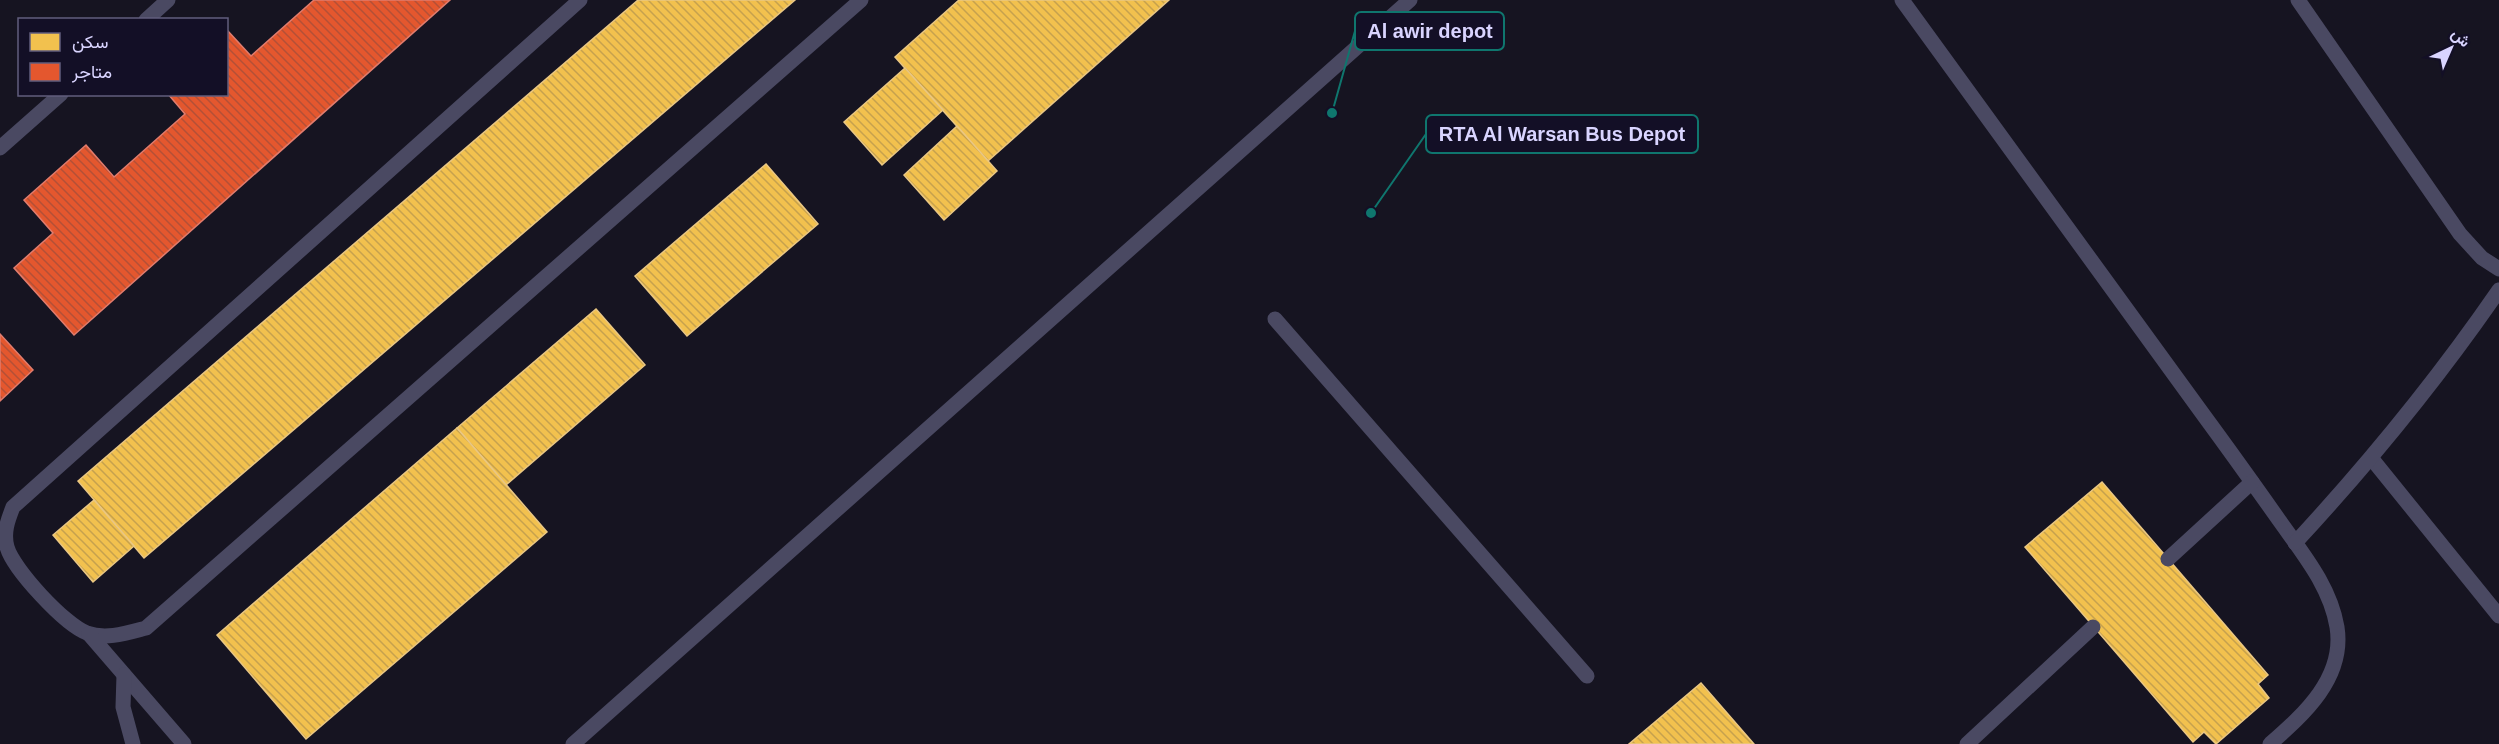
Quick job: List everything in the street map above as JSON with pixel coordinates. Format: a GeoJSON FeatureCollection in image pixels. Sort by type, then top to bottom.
{"type":"FeatureCollection","features":[{"type":"Feature","properties":{"kind":"lane"},"geometry":{"type":"LineString","coordinates":[[148,18],[168,0]]}},
{"type":"Feature","properties":{"kind":"lane"},"geometry":{"type":"LineString","coordinates":[[184,744],[89,634],[70,624],[54,609],[18,566],[7,548],[5,526],[13,507],[580,0]]}},
{"type":"Feature","properties":{"kind":"lane"},"geometry":{"type":"LineString","coordinates":[[89,634],[118,636],[146,628],[861,0]]}},
{"type":"Feature","properties":{"kind":"lane"},"geometry":{"type":"LineString","coordinates":[[573,744],[1410,0]]}},
{"type":"Feature","properties":{"kind":"lane"},"geometry":{"type":"LineString","coordinates":[[1902,0],[2252,482],[2330,597],[2337,630],[2334,663],[2321,694],[2299,719],[2270,744]]}},
{"type":"Feature","properties":{"kind":"lane"},"geometry":{"type":"LineString","coordinates":[[2298,0],[2460,234],[2482,258],[2499,269]]}},
{"type":"Feature","properties":{"kind":"lane"},"geometry":{"type":"LineString","coordinates":[[0,148],[59,96]]}},
{"type":"Feature","properties":{"kind":"lane"},"geometry":{"type":"LineString","coordinates":[[2295,543],[2372,459],[2427,391],[2499,291]]}},
{"type":"Feature","properties":{"kind":"lane"},"geometry":{"type":"LineString","coordinates":[[1275,319],[1587,676]]}},
{"type":"Feature","properties":{"kind":"lane"},"geometry":{"type":"LineString","coordinates":[[2372,459],[2499,616]]}},
{"type":"Feature","properties":{"kind":"lane"},"geometry":{"type":"LineString","coordinates":[[2168,559],[2252,482]]}},
{"type":"Feature","properties":{"kind":"lane"},"geometry":{"type":"LineString","coordinates":[[1967,744],[2093,627]]}},
{"type":"Feature","properties":{"kind":"lane"},"geometry":{"type":"LineString","coordinates":[[124,675],[123,707],[133,744]]}},
{"type":"Feature","properties":{"kind":"building: سكن"},"geometry":{"type":"Polygon","coordinates":[[[638,0],[795,0],[144,558],[78,481],[638,0]]]}},
{"type":"Feature","properties":{"kind":"building: سكن"},"geometry":{"type":"Polygon","coordinates":[[[959,0],[1169,0],[988,161],[895,57],[959,0]]]}},
{"type":"Feature","properties":{"kind":"building: سكن"},"geometry":{"type":"Polygon","coordinates":[[[905,68],[943,110],[882,165],[844,122],[905,68]]]}},
{"type":"Feature","properties":{"kind":"building: سكن"},"geometry":{"type":"Polygon","coordinates":[[[957,126],[997,171],[944,220],[904,175],[957,126]]]}},
{"type":"Feature","properties":{"kind":"building: سكن"},"geometry":{"type":"Polygon","coordinates":[[[766,164],[818,224],[687,336],[635,276],[766,164]]]}},
{"type":"Feature","properties":{"kind":"building: سكن"},"geometry":{"type":"Polygon","coordinates":[[[596,309],[645,365],[506,485],[457,428],[596,309]]]}},
{"type":"Feature","properties":{"kind":"building: سكن"},"geometry":{"type":"Polygon","coordinates":[[[457,428],[547,532],[306,739],[217,635],[457,428]]]}},
{"type":"Feature","properties":{"kind":"building: سكن"},"geometry":{"type":"Polygon","coordinates":[[[2102,482],[2268,675],[2258,684],[2269,698],[2216,744],[2204,732],[2193,742],[2025,547],[2102,482]]]}},
{"type":"Feature","properties":{"kind":"building: سكن"},"geometry":{"type":"Polygon","coordinates":[[[94,500],[134,546],[93,582],[53,535],[94,500]]]}},
{"type":"Feature","properties":{"kind":"building: سكن"},"geometry":{"type":"Polygon","coordinates":[[[1701,683],[1754,744],[1629,744],[1701,683]]]}},
{"type":"Feature","properties":{"kind":"building: متاجر"},"geometry":{"type":"Polygon","coordinates":[[[314,0],[450,0],[74,335],[14,268],[53,233],[24,200],[86,145],[114,177],[185,114],[170,96],[228,96],[228,31],[251,56],[314,0]]]}},
{"type":"Feature","properties":{"kind":"building: متاجر"},"geometry":{"type":"Polygon","coordinates":[[[0,334],[33,370],[0,401],[0,334]]]}},
{"type":"Feature","properties":{"kind":"place","name":"Al awir depot"},"geometry":{"type":"Point","coordinates":[1332,113]}},
{"type":"Feature","properties":{"kind":"place","name":"RTA Al Warsan Bus Depot"},"geometry":{"type":"Point","coordinates":[1371,213]}}]}
